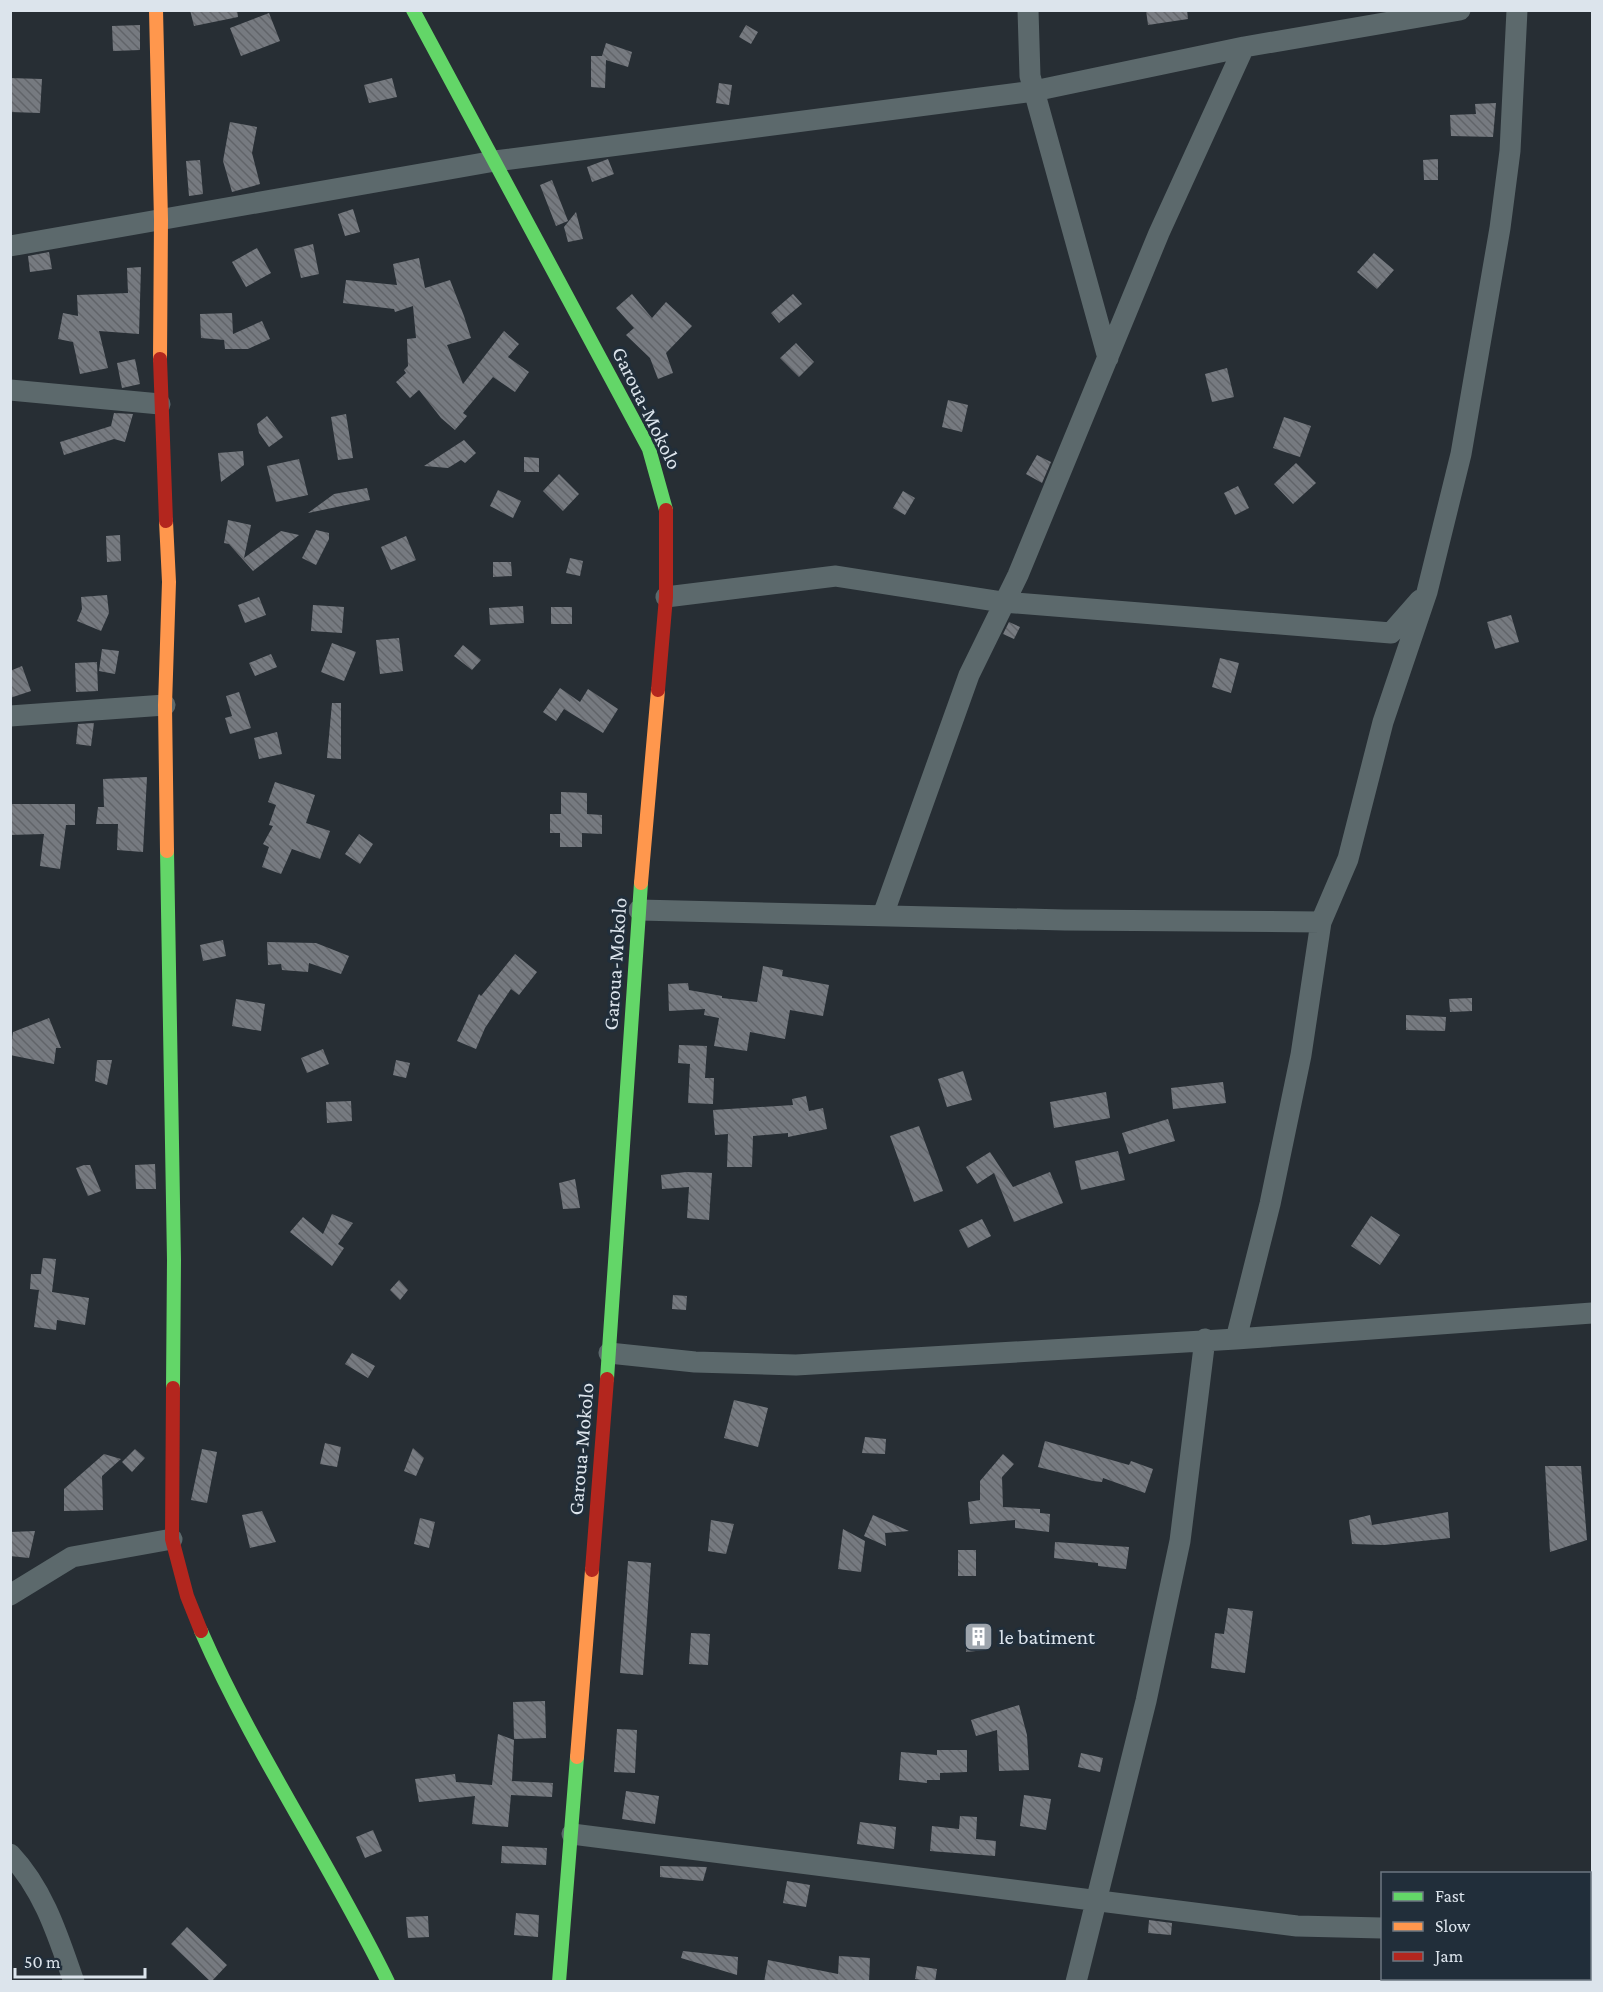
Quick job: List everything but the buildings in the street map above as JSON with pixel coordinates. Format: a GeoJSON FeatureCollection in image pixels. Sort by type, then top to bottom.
{"type":"FeatureCollection","features":[{"type":"Feature","properties":{"kind":"main road"},"geometry":{"type":"LineString","coordinates":[[156,10],[161,220],[160,404],[169,582],[165,705],[174,1260],[172,1539],[180,1580],[190,1609],[230,1692],[388,1982]]}},
{"type":"Feature","properties":{"kind":"main road","name":"Garoua-Mokolo"},"geometry":{"type":"LineString","coordinates":[[413,10],[649,449],[666,507],[666,597],[639,910],[609,1353],[559,1982]]}},
{"type":"Feature","properties":{"kind":"street"},"geometry":{"type":"LineString","coordinates":[[1028,10],[1028,60],[1034,91],[1108,358]]}},
{"type":"Feature","properties":{"kind":"street"},"geometry":{"type":"LineString","coordinates":[[10,246],[495,161],[1034,91],[1244,47],[1460,10]]}},
{"type":"Feature","properties":{"kind":"street"},"geometry":{"type":"LineString","coordinates":[[1236,1339],[1270,1204],[1284,1136],[1311,997],[1321,922],[1347,859],[1383,722],[1427,592],[1465,433],[1500,228],[1514,105],[1517,10]]}},
{"type":"Feature","properties":{"kind":"street"},"geometry":{"type":"LineString","coordinates":[[883,915],[969,675],[1018,575],[1159,233],[1244,47]]}},
{"type":"Feature","properties":{"kind":"street"},"geometry":{"type":"LineString","coordinates":[[10,390],[160,404]]}},
{"type":"Feature","properties":{"kind":"street"},"geometry":{"type":"LineString","coordinates":[[666,597],[836,576],[1003,602],[1391,633],[1427,592]]}},
{"type":"Feature","properties":{"kind":"street"},"geometry":{"type":"LineString","coordinates":[[10,716],[165,705]]}},
{"type":"Feature","properties":{"kind":"street"},"geometry":{"type":"LineString","coordinates":[[639,910],[1321,922]]}},
{"type":"Feature","properties":{"kind":"street"},"geometry":{"type":"LineString","coordinates":[[609,1353],[695,1362],[796,1365],[1205,1339],[1236,1339],[1593,1314]]}},
{"type":"Feature","properties":{"kind":"street"},"geometry":{"type":"LineString","coordinates":[[1076,1982],[1146,1701],[1180,1541],[1205,1339]]}},
{"type":"Feature","properties":{"kind":"street"},"geometry":{"type":"LineString","coordinates":[[10,1595],[72,1557],[172,1539]]}},
{"type":"Feature","properties":{"kind":"street"},"geometry":{"type":"LineString","coordinates":[[572,1834],[1297,1926],[1381,1928]]}},
{"type":"Feature","properties":{"kind":"street"},"geometry":{"type":"LineString","coordinates":[[10,1854],[38,1892],[55,1928],[74,1982]]}},
{"type":"Feature","properties":{"kind":"traffic: fast"},"geometry":{"type":"LineString","coordinates":[[413,10],[649,449],[666,510]]}},
{"type":"Feature","properties":{"kind":"traffic: fast"},"geometry":{"type":"LineString","coordinates":[[167,851],[174,1260],[173,1388]]}},
{"type":"Feature","properties":{"kind":"traffic: fast"},"geometry":{"type":"LineString","coordinates":[[607,1379],[641,883]]}},
{"type":"Feature","properties":{"kind":"traffic: fast"},"geometry":{"type":"LineString","coordinates":[[201,1631],[244,1720],[342,1894],[388,1982]]}},
{"type":"Feature","properties":{"kind":"traffic: fast"},"geometry":{"type":"LineString","coordinates":[[559,1982],[577,1757]]}},
{"type":"Feature","properties":{"kind":"traffic: slow"},"geometry":{"type":"LineString","coordinates":[[156,10],[161,220],[160,359]]}},
{"type":"Feature","properties":{"kind":"traffic: slow"},"geometry":{"type":"LineString","coordinates":[[166,521],[169,582],[165,705],[167,851]]}},
{"type":"Feature","properties":{"kind":"traffic: slow"},"geometry":{"type":"LineString","coordinates":[[641,883],[658,690]]}},
{"type":"Feature","properties":{"kind":"traffic: slow"},"geometry":{"type":"LineString","coordinates":[[577,1757],[592,1570]]}},
{"type":"Feature","properties":{"kind":"traffic: jam"},"geometry":{"type":"LineString","coordinates":[[160,359],[166,521]]}},
{"type":"Feature","properties":{"kind":"traffic: jam"},"geometry":{"type":"LineString","coordinates":[[658,690],[666,597],[666,510]]}},
{"type":"Feature","properties":{"kind":"traffic: jam"},"geometry":{"type":"LineString","coordinates":[[592,1570],[607,1379]]}},
{"type":"Feature","properties":{"kind":"traffic: jam"},"geometry":{"type":"LineString","coordinates":[[173,1388],[172,1539],[187,1596],[201,1631]]}},
{"type":"Feature","properties":{"kind":"place","name":"le batiment"},"geometry":{"type":"Point","coordinates":[978,1637]}}]}
